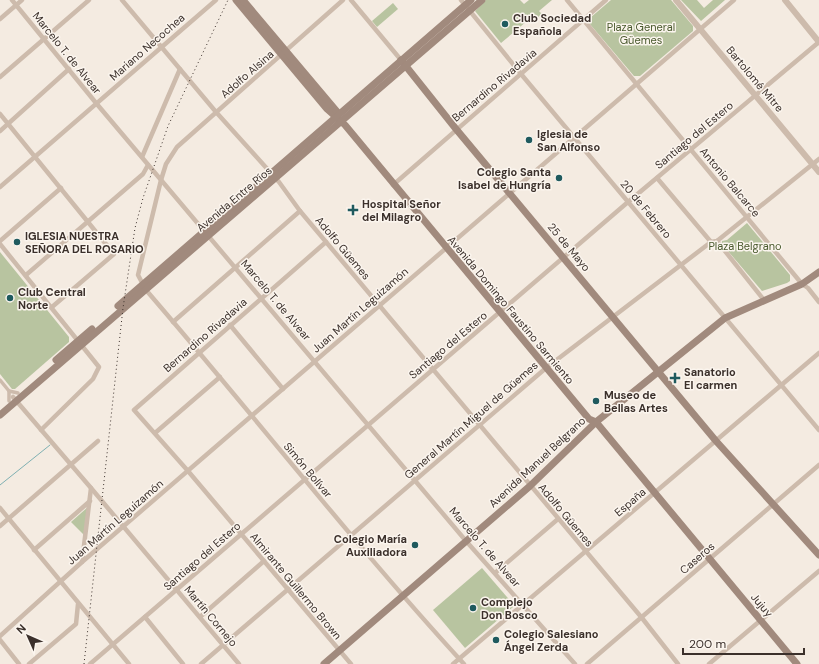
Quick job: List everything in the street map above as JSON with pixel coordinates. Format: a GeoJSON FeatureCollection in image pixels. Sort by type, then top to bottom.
{"type":"FeatureCollection","features":[{"type":"Feature","properties":{"kind":"main road","name":"Avenida Domingo Faustino Sarmiento"},"geometry":{"type":"LineString","coordinates":[[236,0],[339,117],[393,185],[500,314],[589,419],[596,422],[710,559]]}},
{"type":"Feature","properties":{"kind":"main road","name":"Avenida Domingo Faustino Sarmiento"},"geometry":{"type":"LineString","coordinates":[[244,0],[284,53]]}},
{"type":"Feature","properties":{"kind":"main road","name":"Avenida Entre Ríos"},"geometry":{"type":"LineString","coordinates":[[0,409],[273,176],[339,117],[404,63],[467,4],[482,0]]}},
{"type":"Feature","properties":{"kind":"main road","name":"25 de Mayo"},"geometry":{"type":"LineString","coordinates":[[404,63],[456,129],[716,441],[819,555]]}},
{"type":"Feature","properties":{"kind":"main road","name":"Avenida Manuel Belgrano"},"geometry":{"type":"LineString","coordinates":[[324,664],[530,486],[596,422],[659,373],[725,318],[802,284],[819,272]]}},
{"type":"Feature","properties":{"kind":"main road","name":"Avenida Entre Ríos"},"geometry":{"type":"LineString","coordinates":[[0,415],[13,397]]}},
{"type":"Feature","properties":{"kind":"main road","name":"Jujuy"},"geometry":{"type":"LineString","coordinates":[[710,559],[797,664]]}},
{"type":"Feature","properties":{"kind":"street","name":"Marcelo T. de Alvear"},"geometry":{"type":"LineString","coordinates":[[12,0],[148,165],[262,297],[466,541],[575,664]]}},
{"type":"Feature","properties":{"kind":"street"},"geometry":{"type":"LineString","coordinates":[[0,19],[22,0]]}},
{"type":"Feature","properties":{"kind":"street"},"geometry":{"type":"LineString","coordinates":[[0,77],[89,0]]}},
{"type":"Feature","properties":{"kind":"street","name":"Adolfo Güemes"},"geometry":{"type":"LineString","coordinates":[[122,0],[216,112],[273,176],[300,211],[642,618],[678,664]]}},
{"type":"Feature","properties":{"kind":"street","name":"Mariano Necochea"},"geometry":{"type":"LineString","coordinates":[[0,187],[216,0]]}},
{"type":"Feature","properties":{"kind":"street","name":"Adolfo Alsina"},"geometry":{"type":"LineString","coordinates":[[144,287],[138,275],[166,164],[183,141],[343,0]]}},
{"type":"Feature","properties":{"kind":"street","name":"25 de Mayo"},"geometry":{"type":"LineString","coordinates":[[350,0],[404,63]]}},
{"type":"Feature","properties":{"kind":"street","name":"Antonio Balcarce"},"geometry":{"type":"LineString","coordinates":[[567,0],[802,284],[808,288],[819,302]]}},
{"type":"Feature","properties":{"kind":"street","name":"Bernardino Rivadavia"},"geometry":{"type":"LineString","coordinates":[[393,185],[606,0]]}},
{"type":"Feature","properties":{"kind":"street","name":"Bartolomé Mitre"},"geometry":{"type":"LineString","coordinates":[[676,0],[819,172]]}},
{"type":"Feature","properties":{"kind":"street","name":"Juan Martín Leguizamón"},"geometry":{"type":"LineString","coordinates":[[0,636],[82,562],[734,0]]}},
{"type":"Feature","properties":{"kind":"street"},"geometry":{"type":"LineString","coordinates":[[785,0],[819,42]]}},
{"type":"Feature","properties":{"kind":"street","name":"20 de Febrero"},"geometry":{"type":"LineString","coordinates":[[467,4],[520,74],[819,430]]}},
{"type":"Feature","properties":{"kind":"street","name":"Santiago del Estero"},"geometry":{"type":"LineString","coordinates":[[90,664],[304,479],[500,314],[628,202],[819,42]]}},
{"type":"Feature","properties":{"kind":"street"},"geometry":{"type":"LineString","coordinates":[[142,157],[180,69]]}},
{"type":"Feature","properties":{"kind":"street"},"geometry":{"type":"LineString","coordinates":[[0,131],[69,70]]}},
{"type":"Feature","properties":{"kind":"street"},"geometry":{"type":"LineString","coordinates":[[0,114],[36,156],[114,254],[52,308]]}},
{"type":"Feature","properties":{"kind":"street"},"geometry":{"type":"LineString","coordinates":[[764,300],[717,241],[819,159]]}},
{"type":"Feature","properties":{"kind":"street"},"geometry":{"type":"LineString","coordinates":[[26,275],[143,174],[148,165]]}},
{"type":"Feature","properties":{"kind":"street"},"geometry":{"type":"LineString","coordinates":[[657,178],[711,242]]}},
{"type":"Feature","properties":{"kind":"street"},"geometry":{"type":"LineString","coordinates":[[41,430],[93,379],[99,367],[0,242],[61,188]]}},
{"type":"Feature","properties":{"kind":"street"},"geometry":{"type":"LineString","coordinates":[[173,322],[300,211]]}},
{"type":"Feature","properties":{"kind":"street","name":"General Martín Miguel de Güemes"},"geometry":{"type":"LineString","coordinates":[[201,664],[546,368],[612,316],[711,242],[717,241]]}},
{"type":"Feature","properties":{"kind":"street","name":"Bernardino Rivadavia"},"geometry":{"type":"LineString","coordinates":[[134,410],[326,242]]}},
{"type":"Feature","properties":{"kind":"street","name":"Simón Bolívar"},"geometry":{"type":"LineString","coordinates":[[144,287],[351,536],[402,596],[464,664]]}},
{"type":"Feature","properties":{"kind":"street"},"geometry":{"type":"LineString","coordinates":[[230,325],[283,389]]}},
{"type":"Feature","properties":{"kind":"street","name":"España"},"geometry":{"type":"LineString","coordinates":[[453,664],[819,353]]}},
{"type":"Feature","properties":{"kind":"street"},"geometry":{"type":"LineString","coordinates":[[155,433],[220,377]]}},
{"type":"Feature","properties":{"kind":"street"},"geometry":{"type":"LineString","coordinates":[[0,380],[13,397]]}},
{"type":"Feature","properties":{"kind":"street","name":"Martín Cornejo"},"geometry":{"type":"LineString","coordinates":[[13,397],[239,664]]}},
{"type":"Feature","properties":{"kind":"street","name":"Almirante Guillermo Brown"},"geometry":{"type":"LineString","coordinates":[[134,410],[188,471],[351,664]]}},
{"type":"Feature","properties":{"kind":"street"},"geometry":{"type":"LineString","coordinates":[[0,526],[98,441]]}},
{"type":"Feature","properties":{"kind":"street","name":"Caseros"},"geometry":{"type":"LineString","coordinates":[[588,664],[819,464]]}},
{"type":"Feature","properties":{"kind":"street"},"geometry":{"type":"LineString","coordinates":[[82,562],[90,501],[90,488]]}},
{"type":"Feature","properties":{"kind":"street"},"geometry":{"type":"LineString","coordinates":[[34,550],[90,501]]}},
{"type":"Feature","properties":{"kind":"street"},"geometry":{"type":"LineString","coordinates":[[0,508],[129,664]]}},
{"type":"Feature","properties":{"kind":"street"},"geometry":{"type":"LineString","coordinates":[[495,573],[558,519]]}},
{"type":"Feature","properties":{"kind":"street"},"geometry":{"type":"LineString","coordinates":[[200,617],[264,562]]}},
{"type":"Feature","properties":{"kind":"street"},"geometry":{"type":"LineString","coordinates":[[709,664],[819,571]]}},
{"type":"Feature","properties":{"kind":"street"},"geometry":{"type":"LineString","coordinates":[[29,664],[76,624],[78,604]]}},
{"type":"Feature","properties":{"kind":"street"},"geometry":{"type":"LineString","coordinates":[[145,617],[183,664]]}},
{"type":"Feature","properties":{"kind":"street"},"geometry":{"type":"LineString","coordinates":[[0,640],[19,664]]}},
{"type":"Feature","properties":{"kind":"green space","name":"Club Sociedad Española"},"geometry":{"type":"Polygon","coordinates":[[[486,0],[520,0],[524,4],[529,0],[552,0],[539,11],[542,14],[536,19],[533,16],[501,43],[475,11],[486,0]]]}},
{"type":"Feature","properties":{"kind":"green space","name":"Plaza General Güemes"},"geometry":{"type":"Polygon","coordinates":[[[611,0],[671,0],[693,26],[693,31],[640,76],[634,76],[589,23],[590,18],[611,0]]]}},
{"type":"Feature","properties":{"kind":"green space"},"geometry":{"type":"Polygon","coordinates":[[[681,0],[697,0],[704,8],[713,0],[725,0],[701,21],[681,0]]]}},
{"type":"Feature","properties":{"kind":"green space"},"geometry":{"type":"Polygon","coordinates":[[[393,3],[398,9],[377,27],[372,21],[393,3]]]}},
{"type":"Feature","properties":{"kind":"green space","name":"Plaza Belgrano"},"geometry":{"type":"Polygon","coordinates":[[[747,223],[790,275],[790,281],[762,291],[722,244],[722,241],[727,240],[747,223]]]}},
{"type":"Feature","properties":{"kind":"green space"},"geometry":{"type":"Polygon","coordinates":[[[0,252],[69,337],[69,342],[15,389],[12,389],[0,374],[0,252]]]}},
{"type":"Feature","properties":{"kind":"green space"},"geometry":{"type":"Polygon","coordinates":[[[89,506],[85,536],[71,522],[89,506]]]}},
{"type":"Feature","properties":{"kind":"green space","name":"Complejo Don Bosco"},"geometry":{"type":"Polygon","coordinates":[[[482,568],[513,604],[513,607],[465,648],[433,610],[482,568]]]}},
{"type":"Feature","properties":{"kind":"waterway"},"geometry":{"type":"LineString","coordinates":[[0,485],[50,445]]}},
{"type":"Feature","properties":{"kind":"railway"},"geometry":{"type":"LineString","coordinates":[[84,664],[123,308],[135,228],[143,198],[168,126],[228,0]]}},
{"type":"Feature","properties":{"kind":"place","name":"Club Sociedad Española"},"geometry":{"type":"Point","coordinates":[505,24]}},
{"type":"Feature","properties":{"kind":"place","name":"Iglesia de San Alfonso"},"geometry":{"type":"Point","coordinates":[529,140]}},
{"type":"Feature","properties":{"kind":"place","name":"Colegio Santa Isabel de Hungría"},"geometry":{"type":"Point","coordinates":[559,178]}},
{"type":"Feature","properties":{"kind":"place","name":"Hospital Señor del Milagro"},"geometry":{"type":"Point","coordinates":[353,210]}},
{"type":"Feature","properties":{"kind":"place","name":"IGLESIA NUESTRA SEÑORA DEL ROSARIO"},"geometry":{"type":"Point","coordinates":[17,242]}},
{"type":"Feature","properties":{"kind":"place","name":"Club Central Norte"},"geometry":{"type":"Point","coordinates":[10,298]}},
{"type":"Feature","properties":{"kind":"place","name":"Sanatorio El carmen"},"geometry":{"type":"Point","coordinates":[675,378]}},
{"type":"Feature","properties":{"kind":"place","name":"Museo de Bellas Artes"},"geometry":{"type":"Point","coordinates":[596,401]}},
{"type":"Feature","properties":{"kind":"place","name":"Colegio María Auxiliadora"},"geometry":{"type":"Point","coordinates":[415,545]}},
{"type":"Feature","properties":{"kind":"place","name":"Complejo Don Bosco"},"geometry":{"type":"Point","coordinates":[473,608]}},
{"type":"Feature","properties":{"kind":"place","name":"Colegio Salesiano Ángel Zerda"},"geometry":{"type":"Point","coordinates":[496,640]}}]}
